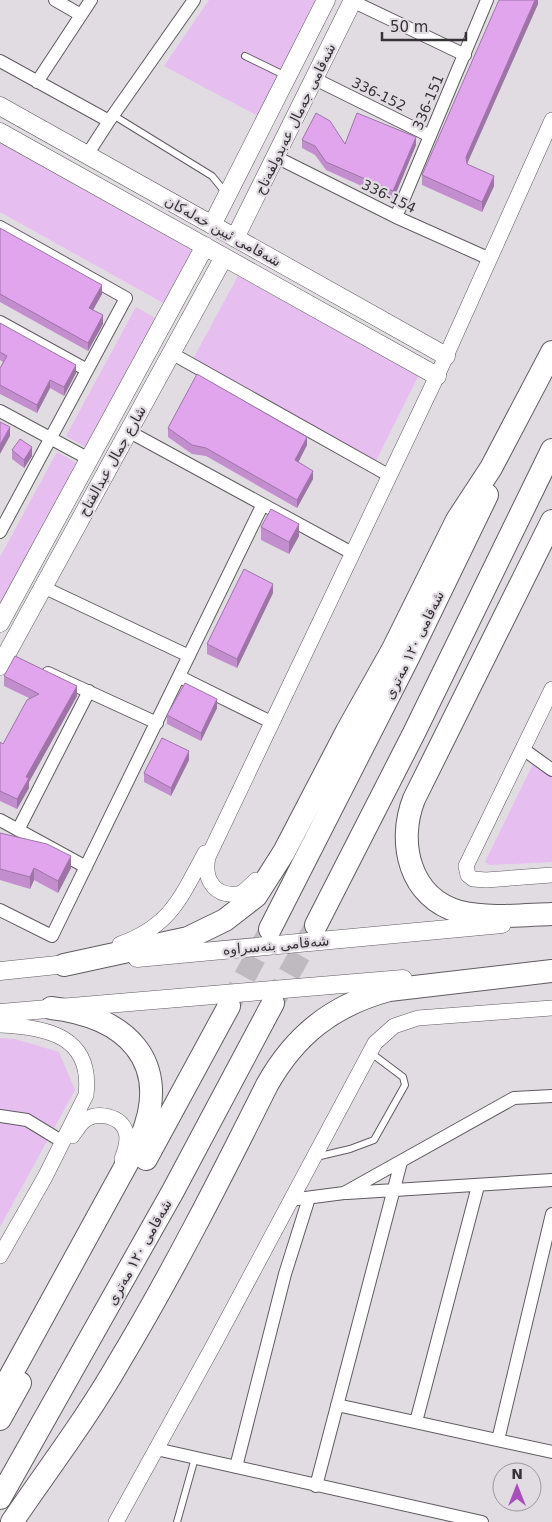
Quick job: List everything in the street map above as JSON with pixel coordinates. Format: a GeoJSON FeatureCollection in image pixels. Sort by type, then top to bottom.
{"type":"FeatureCollection","features":[{"type":"Feature","properties":{"kind":"highway"},"geometry":{"type":"LineString","coordinates":[[64,965],[188,938],[210,929],[238,912],[266,882],[392,650],[457,520],[491,468],[552,352]]}},
{"type":"Feature","properties":{"kind":"highway","name":"شەقامی ١٢٠ مەتری"},"geometry":{"type":"LineString","coordinates":[[270,929],[408,658],[552,358]]}},
{"type":"Feature","properties":{"kind":"highway"},"geometry":{"type":"LineString","coordinates":[[316,924],[414,733],[552,450]]}},
{"type":"Feature","properties":{"kind":"highway"},"geometry":{"type":"LineString","coordinates":[[552,521],[414,798],[407,820],[406,833],[409,860],[418,880],[435,899],[450,909],[478,915],[552,914]]}},
{"type":"Feature","properties":{"kind":"highway"},"geometry":{"type":"LineString","coordinates":[[12,1522],[120,1362],[181,1252],[267,1085],[280,1062],[302,1036],[333,1012],[389,990],[552,971]]}},
{"type":"Feature","properties":{"kind":"highway","name":"شەقامی ١٢٠ مەتری"},"geometry":{"type":"LineString","coordinates":[[0,1498],[173,1192],[273,1003]]}},
{"type":"Feature","properties":{"kind":"highway"},"geometry":{"type":"LineString","coordinates":[[0,1419],[118,1210],[229,1006]]}},
{"type":"Feature","properties":{"kind":"highway"},"geometry":{"type":"LineString","coordinates":[[0,1395],[95,1224],[148,1120],[152,1106],[150,1081],[139,1052],[123,1034],[97,1018],[51,1008]]}},
{"type":"Feature","properties":{"kind":"main road","name":"شەقامی جەمال عەبدولفەتاح"},"geometry":{"type":"LineString","coordinates":[[212,225],[326,0]]}},
{"type":"Feature","properties":{"kind":"main road","name":"شەقامی جەمال عەبدولفەتاح"},"geometry":{"type":"LineString","coordinates":[[235,238],[353,1]]}},
{"type":"Feature","properties":{"kind":"main road","name":"شەقامی ئیبن خەلەکان"},"geometry":{"type":"LineString","coordinates":[[0,106],[446,356]]}},
{"type":"Feature","properties":{"kind":"main road","name":"شەقامی ئیبن خەلەکان"},"geometry":{"type":"LineString","coordinates":[[0,132],[437,376]]}},
{"type":"Feature","properties":{"kind":"main road","name":"شارع جمال عبدالفتاح"},"geometry":{"type":"LineString","coordinates":[[2,618],[205,246]]}},
{"type":"Feature","properties":{"kind":"main road","name":"شارع جمال عبدالفتاح"},"geometry":{"type":"LineString","coordinates":[[7,659],[23,624],[224,257]]}},
{"type":"Feature","properties":{"kind":"main road"},"geometry":{"type":"LineString","coordinates":[[2,618],[23,624]]}},
{"type":"Feature","properties":{"kind":"main road","name":"شەقامی بنەسراوە"},"geometry":{"type":"LineString","coordinates":[[5,970],[552,919]]}},
{"type":"Feature","properties":{"kind":"main road"},"geometry":{"type":"LineString","coordinates":[[0,1013],[552,967]]}},
{"type":"Feature","properties":{"kind":"street"},"geometry":{"type":"LineString","coordinates":[[55,0],[81,15]]}},
{"type":"Feature","properties":{"kind":"street"},"geometry":{"type":"LineString","coordinates":[[37,82],[91,0]]}},
{"type":"Feature","properties":{"kind":"street"},"geometry":{"type":"LineString","coordinates":[[87,155],[194,0]]}},
{"type":"Feature","properties":{"kind":"street","name":"336-151"},"geometry":{"type":"LineString","coordinates":[[396,217],[487,0]]}},
{"type":"Feature","properties":{"kind":"street"},"geometry":{"type":"LineString","coordinates":[[353,1],[465,55]]}},
{"type":"Feature","properties":{"kind":"street"},"geometry":{"type":"LineString","coordinates":[[0,61],[37,82],[111,118]]}},
{"type":"Feature","properties":{"kind":"street","name":"336-152"},"geometry":{"type":"LineString","coordinates":[[315,79],[430,136]]}},
{"type":"Feature","properties":{"kind":"street"},"geometry":{"type":"LineString","coordinates":[[318,785],[255,881],[246,891],[234,894],[222,892],[214,887],[206,874],[205,867],[208,857],[437,376],[552,120]]}},
{"type":"Feature","properties":{"kind":"street","name":"336-154"},"geometry":{"type":"LineString","coordinates":[[276,157],[396,217],[490,258]]}},
{"type":"Feature","properties":{"kind":"street"},"geometry":{"type":"LineString","coordinates":[[0,227],[126,298],[0,532]]}},
{"type":"Feature","properties":{"kind":"street"},"geometry":{"type":"LineString","coordinates":[[0,322],[87,370]]}},
{"type":"Feature","properties":{"kind":"street"},"geometry":{"type":"LineString","coordinates":[[171,354],[390,476]]}},
{"type":"Feature","properties":{"kind":"street"},"geometry":{"type":"LineString","coordinates":[[0,411],[90,459]]}},
{"type":"Feature","properties":{"kind":"street"},"geometry":{"type":"LineString","coordinates":[[128,432],[352,553]]}},
{"type":"Feature","properties":{"kind":"street"},"geometry":{"type":"LineString","coordinates":[[0,910],[52,936],[262,506]]}},
{"type":"Feature","properties":{"kind":"street"},"geometry":{"type":"LineString","coordinates":[[43,587],[189,656]]}},
{"type":"Feature","properties":{"kind":"street"},"geometry":{"type":"LineString","coordinates":[[40,668],[157,723]]}},
{"type":"Feature","properties":{"kind":"street"},"geometry":{"type":"LineString","coordinates":[[180,677],[272,722]]}},
{"type":"Feature","properties":{"kind":"street"},"geometry":{"type":"LineString","coordinates":[[18,830],[89,691]]}},
{"type":"Feature","properties":{"kind":"street"},"geometry":{"type":"LineString","coordinates":[[550,696],[470,855],[466,871],[470,877],[479,880],[552,874]]}},
{"type":"Feature","properties":{"kind":"street"},"geometry":{"type":"LineString","coordinates":[[523,749],[552,770]]}},
{"type":"Feature","properties":{"kind":"street"},"geometry":{"type":"LineString","coordinates":[[5,970],[117,945],[150,931],[169,914],[179,900],[234,801]]}},
{"type":"Feature","properties":{"kind":"street"},"geometry":{"type":"LineString","coordinates":[[0,820],[86,867]]}},
{"type":"Feature","properties":{"kind":"street"},"geometry":{"type":"LineString","coordinates":[[116,1522],[374,1042],[394,1026],[418,1018],[552,1008]]}},
{"type":"Feature","properties":{"kind":"street"},"geometry":{"type":"LineString","coordinates":[[0,1025],[51,1032],[63,1037],[79,1053],[87,1076],[86,1095],[45,1177],[0,1256]]}},
{"type":"Feature","properties":{"kind":"street"},"geometry":{"type":"LineString","coordinates":[[344,1193],[514,1098],[552,1096]]}},
{"type":"Feature","properties":{"kind":"street"},"geometry":{"type":"LineString","coordinates":[[0,1116],[28,1120],[62,1142]]}},
{"type":"Feature","properties":{"kind":"street"},"geometry":{"type":"LineString","coordinates":[[45,1177],[85,1120],[98,1116],[108,1116],[123,1126],[127,1139],[124,1152],[95,1224]]}},
{"type":"Feature","properties":{"kind":"street"},"geometry":{"type":"LineString","coordinates":[[316,1486],[401,1162]]}},
{"type":"Feature","properties":{"kind":"street"},"geometry":{"type":"LineString","coordinates":[[290,1200],[344,1193],[552,1180]]}},
{"type":"Feature","properties":{"kind":"street"},"geometry":{"type":"LineString","coordinates":[[416,1422],[478,1186]]}},
{"type":"Feature","properties":{"kind":"street"},"geometry":{"type":"LineString","coordinates":[[236,1468],[285,1274],[309,1198]]}},
{"type":"Feature","properties":{"kind":"street"},"geometry":{"type":"LineString","coordinates":[[498,1440],[547,1259],[552,1214]]}},
{"type":"Feature","properties":{"kind":"street"},"geometry":{"type":"LineString","coordinates":[[337,1405],[552,1452]]}},
{"type":"Feature","properties":{"kind":"street"},"geometry":{"type":"LineString","coordinates":[[156,1449],[482,1522]]}},
{"type":"Feature","properties":{"kind":"lane"},"geometry":{"type":"LineString","coordinates":[[245,56],[287,77]]}},
{"type":"Feature","properties":{"kind":"lane"},"geometry":{"type":"LineString","coordinates":[[111,118],[212,176],[228,195]]}},
{"type":"Feature","properties":{"kind":"lane"},"geometry":{"type":"LineString","coordinates":[[312,1158],[362,1146],[374,1140],[384,1124],[405,1081],[370,1052]]}},
{"type":"Feature","properties":{"kind":"lane"},"geometry":{"type":"LineString","coordinates":[[177,1522],[195,1458]]}},
{"type":"Feature","properties":{"kind":"shaded area"},"geometry":{"type":"Polygon","coordinates":[[[209,0],[316,0],[258,116],[164,66],[209,0]]]}},
{"type":"Feature","properties":{"kind":"shaded area"},"geometry":{"type":"Polygon","coordinates":[[[0,143],[192,250],[165,304],[0,212],[0,143]]]}},
{"type":"Feature","properties":{"kind":"shaded area"},"geometry":{"type":"Polygon","coordinates":[[[238,276],[419,375],[376,461],[193,359],[238,276]]]}},
{"type":"Feature","properties":{"kind":"shaded area"},"geometry":{"type":"Polygon","coordinates":[[[136,307],[157,319],[87,448],[66,436],[136,307]]]}},
{"type":"Feature","properties":{"kind":"shaded area"},"geometry":{"type":"Polygon","coordinates":[[[57,452],[78,464],[0,606],[0,557],[57,452]]]}},
{"type":"Feature","properties":{"kind":"shaded area"},"geometry":{"type":"Polygon","coordinates":[[[533,764],[552,777],[552,862],[490,865],[485,862],[533,764]]]}},
{"type":"Feature","properties":{"kind":"shaded area"},"geometry":{"type":"Polygon","coordinates":[[[0,1038],[15,1039],[59,1052],[75,1090],[0,1227],[0,1038]]]}},
{"type":"Feature","properties":{"kind":"building"},"geometry":{"type":"Polygon","coordinates":[[[499,0],[535,0],[466,157],[467,164],[494,176],[482,202],[422,175],[499,0]]]}},
{"type":"Feature","properties":{"kind":"building"},"geometry":{"type":"Polygon","coordinates":[[[316,113],[330,121],[345,144],[357,113],[416,137],[393,191],[326,162],[315,146],[302,140],[316,113]]]}},
{"type":"Feature","properties":{"kind":"building"},"geometry":{"type":"Polygon","coordinates":[[[0,228],[102,285],[89,308],[103,315],[88,343],[0,294],[0,228]]]}},
{"type":"Feature","properties":{"kind":"building"},"geometry":{"type":"Polygon","coordinates":[[[0,323],[76,365],[64,387],[50,380],[37,405],[0,385],[0,368],[7,356],[0,352],[0,323]]]}},
{"type":"Feature","properties":{"kind":"building"},"geometry":{"type":"Polygon","coordinates":[[[197,374],[307,437],[295,460],[313,471],[297,500],[206,448],[192,445],[168,428],[197,374]]]}},
{"type":"Feature","properties":{"kind":"building"},"geometry":{"type":"Polygon","coordinates":[[[0,422],[10,427],[0,445],[0,422]]]}},
{"type":"Feature","properties":{"kind":"building"},"geometry":{"type":"Polygon","coordinates":[[[20,439],[32,447],[24,460],[12,450],[20,439]]]}},
{"type":"Feature","properties":{"kind":"building"},"geometry":{"type":"Polygon","coordinates":[[[271,509],[299,524],[289,542],[261,527],[271,509]]]}},
{"type":"Feature","properties":{"kind":"building"},"geometry":{"type":"Polygon","coordinates":[[[244,569],[273,584],[237,659],[207,644],[244,569]]]}},
{"type":"Feature","properties":{"kind":"building"},"geometry":{"type":"Polygon","coordinates":[[[15,656],[77,686],[26,777],[29,778],[17,799],[0,791],[0,742],[3,744],[27,700],[39,694],[4,676],[15,656]]]}},
{"type":"Feature","properties":{"kind":"building"},"geometry":{"type":"Polygon","coordinates":[[[185,683],[217,699],[201,733],[167,715],[185,683]]]}},
{"type":"Feature","properties":{"kind":"building"},"geometry":{"type":"Polygon","coordinates":[[[162,738],[189,751],[171,788],[144,773],[162,738]]]}},
{"type":"Feature","properties":{"kind":"building"},"geometry":{"type":"Polygon","coordinates":[[[0,833],[47,844],[71,856],[58,881],[34,868],[30,877],[0,869],[0,833]]]}},
{"type":"Feature","properties":{"kind":"tunnel"},"geometry":{"type":"LineString","coordinates":[[273,1003],[316,925]]}},
{"type":"Feature","properties":{"kind":"tunnel"},"geometry":{"type":"LineString","coordinates":[[229,1006],[270,930]]}}]}
